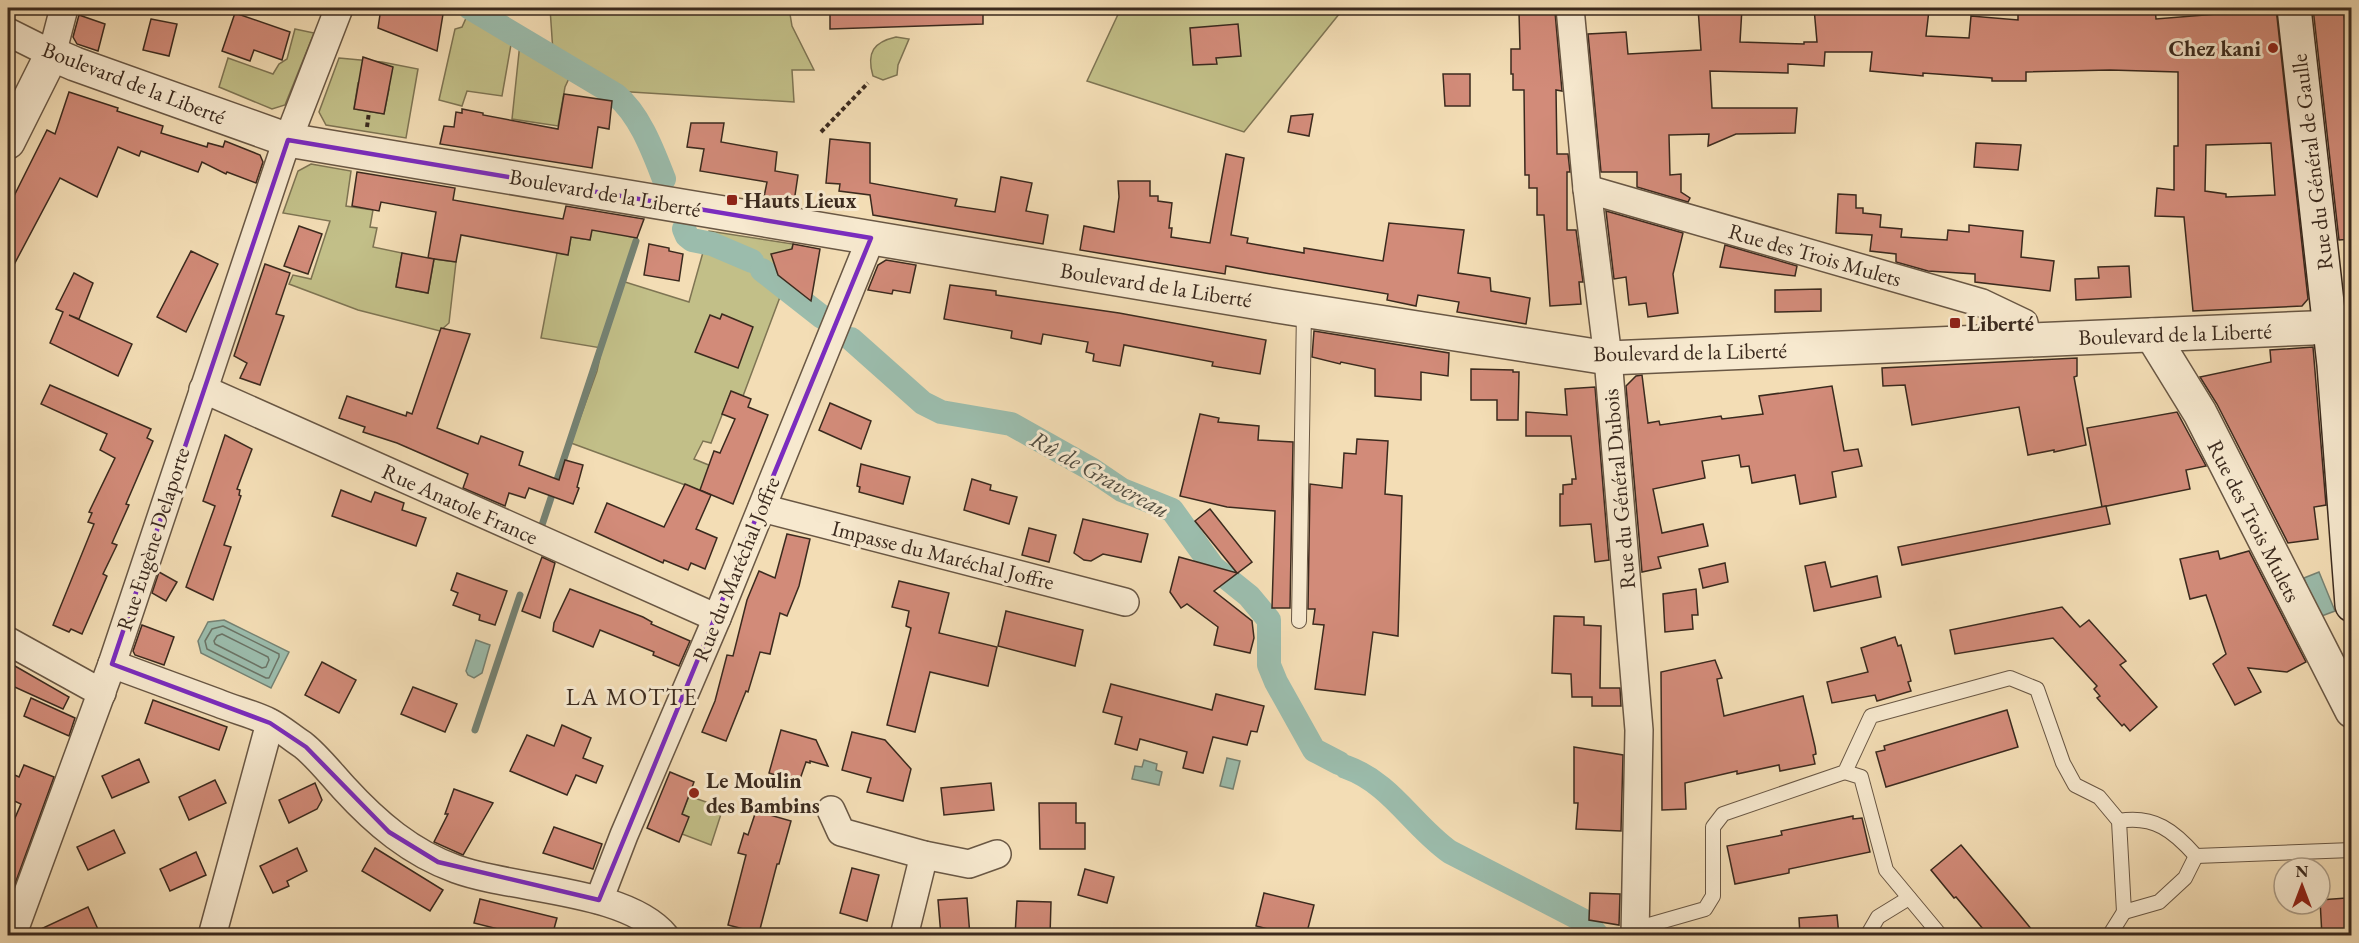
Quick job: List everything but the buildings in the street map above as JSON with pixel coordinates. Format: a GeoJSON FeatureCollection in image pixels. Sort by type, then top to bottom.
{"type":"FeatureCollection","features":[{"type":"Feature","properties":{"kind":"street"},"geometry":{"type":"LineString","coordinates":[[8,142],[52,54],[64,8]]}},
{"type":"Feature","properties":{"kind":"street","name":"Rue Eugène Delaporte"},"geometry":{"type":"LineString","coordinates":[[12,936],[102,693],[288,140],[339,8]]}},
{"type":"Feature","properties":{"kind":"street","name":"Rue du Général Dubois"},"geometry":{"type":"LineString","coordinates":[[1570,8],[1587,189],[1608,358],[1639,730],[1635,932]]}},
{"type":"Feature","properties":{"kind":"street","name":"Rue du Général de Gaulle"},"geometry":{"type":"LineString","coordinates":[[2294,8],[2341,325],[2352,605]]}},
{"type":"Feature","properties":{"kind":"street","name":"Boulevard de la Liberté"},"geometry":{"type":"LineString","coordinates":[[8,32],[75,64],[288,140],[1304,310],[1608,358],[2341,325]]}},
{"type":"Feature","properties":{"kind":"street","name":"Rue des Trois Mulets"},"geometry":{"type":"LineString","coordinates":[[1587,189],[1982,303],[2024,323],[2027,340]]}},
{"type":"Feature","properties":{"kind":"street","name":"Rue du Maréchal Joffre"},"geometry":{"type":"LineString","coordinates":[[599,900],[624,835],[717,618],[871,238]]}},
{"type":"Feature","properties":{"kind":"street","name":"Rue des Trois Mulets"},"geometry":{"type":"LineString","coordinates":[[2152,334],[2200,413],[2352,711]]}},
{"type":"Feature","properties":{"kind":"street","name":"Rue Anatole France"},"geometry":{"type":"LineString","coordinates":[[203,389],[717,618]]}},
{"type":"Feature","properties":{"kind":"street","name":"Impasse du Maréchal Joffre"},"geometry":{"type":"LineString","coordinates":[[762,508],[1125,602]]}},
{"type":"Feature","properties":{"kind":"street"},"geometry":{"type":"LineString","coordinates":[[8,641],[102,693]]}},
{"type":"Feature","properties":{"kind":"street"},"geometry":{"type":"LineString","coordinates":[[112,664],[270,723],[306,747],[354,800],[389,832],[430,858],[459,870],[479,875],[599,900],[641,916],[657,926],[665,936]]}},
{"type":"Feature","properties":{"kind":"street"},"geometry":{"type":"LineString","coordinates":[[212,936],[270,723]]}},
{"type":"Feature","properties":{"kind":"street"},"geometry":{"type":"LineString","coordinates":[[831,810],[841,832],[924,855],[969,864],[997,854]]}},
{"type":"Feature","properties":{"kind":"street"},"geometry":{"type":"LineString","coordinates":[[903,936],[924,855]]}},
{"type":"Feature","properties":{"kind":"lane"},"geometry":{"type":"LineString","coordinates":[[1299,621],[1304,310]]}},
{"type":"Feature","properties":{"kind":"lane"},"geometry":{"type":"LineString","coordinates":[[1845,772],[1871,716],[2010,678],[2037,689],[2063,763],[2074,785],[2099,797],[2119,821],[2124,912],[2109,936]]}},
{"type":"Feature","properties":{"kind":"lane"},"geometry":{"type":"LineString","coordinates":[[1635,932],[1704,909],[1713,896],[1713,827],[1723,814],[1845,772],[1861,777],[1886,870],[1941,936]]}},
{"type":"Feature","properties":{"kind":"lane"},"geometry":{"type":"LineString","coordinates":[[2119,821],[2137,818],[2161,825],[2183,841],[2196,856]]}},
{"type":"Feature","properties":{"kind":"lane"},"geometry":{"type":"LineString","coordinates":[[2196,856],[2352,850]]}},
{"type":"Feature","properties":{"kind":"lane"},"geometry":{"type":"LineString","coordinates":[[2124,912],[2159,902],[2185,878],[2196,856]]}},
{"type":"Feature","properties":{"kind":"lane"},"geometry":{"type":"LineString","coordinates":[[1867,936],[1878,917],[1909,898]]}},
{"type":"Feature","properties":{"kind":"path"},"geometry":{"type":"LineString","coordinates":[[821,132],[868,83]]}},
{"type":"Feature","properties":{"kind":"path"},"geometry":{"type":"LineString","coordinates":[[366,131],[369,112]]}},
{"type":"Feature","properties":{"kind":"highlighted area"},"geometry":{"type":"Polygon","coordinates":[[[288,140],[871,238],[599,900],[438,862],[389,832],[306,747],[270,723],[112,664],[288,140]]]}},
{"type":"Feature","properties":{"kind":"shaded area"},"geometry":{"type":"Polygon","coordinates":[[[550,8],[789,8],[792,26],[814,70],[792,70],[794,102],[615,91],[553,52],[550,8]]]}},
{"type":"Feature","properties":{"kind":"shaded area"},"geometry":{"type":"Polygon","coordinates":[[[1121,8],[1344,8],[1244,132],[1087,81],[1121,8]]]}},
{"type":"Feature","properties":{"kind":"shaded area"},"geometry":{"type":"Polygon","coordinates":[[[467,16],[512,39],[502,96],[467,91],[462,106],[439,100],[455,29],[462,27],[467,16]]]}},
{"type":"Feature","properties":{"kind":"shaded area"},"geometry":{"type":"Polygon","coordinates":[[[295,29],[314,33],[285,105],[272,109],[219,87],[228,58],[273,74],[279,64],[287,59],[295,29]]]}},
{"type":"Feature","properties":{"kind":"shaded area"},"geometry":{"type":"Polygon","coordinates":[[[896,37],[909,39],[898,65],[897,75],[883,80],[873,76],[871,54],[877,45],[896,37]]]}},
{"type":"Feature","properties":{"kind":"shaded area"},"geometry":{"type":"Polygon","coordinates":[[[520,43],[571,74],[565,87],[558,126],[512,119],[520,43]]]}},
{"type":"Feature","properties":{"kind":"shaded area"},"geometry":{"type":"Polygon","coordinates":[[[339,58],[382,62],[418,69],[406,138],[326,125],[319,112],[339,58]],[[358,83],[354,109],[384,114],[389,89],[358,83]]]}},
{"type":"Feature","properties":{"kind":"shaded area"},"geometry":{"type":"Polygon","coordinates":[[[311,164],[351,171],[346,206],[373,210],[370,227],[377,228],[373,247],[402,253],[396,287],[428,293],[434,259],[456,262],[449,323],[440,331],[358,310],[289,284],[293,275],[311,279],[330,221],[283,213],[298,171],[311,164]]]}},
{"type":"Feature","properties":{"kind":"shaded area"},"geometry":{"type":"Polygon","coordinates":[[[595,211],[627,236],[637,238],[625,282],[689,302],[709,231],[793,244],[786,281],[743,396],[731,392],[711,443],[703,441],[694,459],[716,468],[707,493],[571,443],[597,371],[602,348],[541,338],[557,253],[568,254],[571,237],[590,240],[595,211]]]}},
{"type":"Feature","properties":{"kind":"shaded area"},"geometry":{"type":"Polygon","coordinates":[[[689,796],[723,808],[711,845],[682,834],[682,814],[689,796]]]}},
{"type":"Feature","properties":{"kind":"water"},"geometry":{"type":"Polygon","coordinates":[[[2319,572],[2335,611],[2319,617],[2304,578],[2319,572]]]}},
{"type":"Feature","properties":{"kind":"water"},"geometry":{"type":"Polygon","coordinates":[[[224,620],[289,652],[271,688],[201,653],[198,641],[208,622],[224,620]]]}},
{"type":"Feature","properties":{"kind":"water"},"geometry":{"type":"Polygon","coordinates":[[[476,640],[490,645],[482,673],[474,678],[466,671],[476,640]]]}},
{"type":"Feature","properties":{"kind":"water"},"geometry":{"type":"Polygon","coordinates":[[[1227,758],[1240,761],[1233,789],[1220,786],[1227,758]]]}},
{"type":"Feature","properties":{"kind":"water"},"geometry":{"type":"Polygon","coordinates":[[[1144,760],[1157,764],[1156,770],[1162,772],[1159,785],[1132,779],[1135,766],[1142,767],[1144,760]]]}},
{"type":"Feature","properties":{"kind":"waterway"},"geometry":{"type":"LineString","coordinates":[[470,8],[616,95],[625,103],[639,123],[664,179]]}},
{"type":"Feature","properties":{"kind":"waterway"},"geometry":{"type":"LineString","coordinates":[[684,229],[692,240],[712,244],[752,261]]}},
{"type":"Feature","properties":{"kind":"waterway"},"geometry":{"type":"LineString","coordinates":[[542,525],[636,241]]}},
{"type":"Feature","properties":{"kind":"waterway"},"geometry":{"type":"LineString","coordinates":[[762,270],[822,317]]}},
{"type":"Feature","properties":{"kind":"waterway","name":"Rû de Gravereau"},"geometry":{"type":"LineString","coordinates":[[851,339],[923,403],[941,412],[1011,424],[1091,469],[1122,490],[1172,510],[1213,567],[1249,596],[1269,620],[1269,665],[1276,682],[1314,750],[1339,763]]}},
{"type":"Feature","properties":{"kind":"waterway"},"geometry":{"type":"LineString","coordinates":[[475,730],[520,595]]}},
{"type":"Feature","properties":{"kind":"waterway","name":"Rû de Gravereau"},"geometry":{"type":"LineString","coordinates":[[1346,767],[1376,783],[1450,852],[1586,922],[1598,936]]}},
{"type":"Feature","properties":{"kind":"place","name":"Chez kani"},"geometry":{"type":"Point","coordinates":[2273,48]}},
{"type":"Feature","properties":{"kind":"place","name":"Hauts Lieux"},"geometry":{"type":"Point","coordinates":[732,200]}},
{"type":"Feature","properties":{"kind":"place","name":"Liberté"},"geometry":{"type":"Point","coordinates":[1955,323]}},
{"type":"Feature","properties":{"kind":"place","name":"Le Moulin des Bambins"},"geometry":{"type":"Point","coordinates":[694,793]}},
{"type":"Feature","properties":{"kind":"district","name":"LA MOTTE"},"geometry":{"type":"Point","coordinates":[632,696]}}]}
